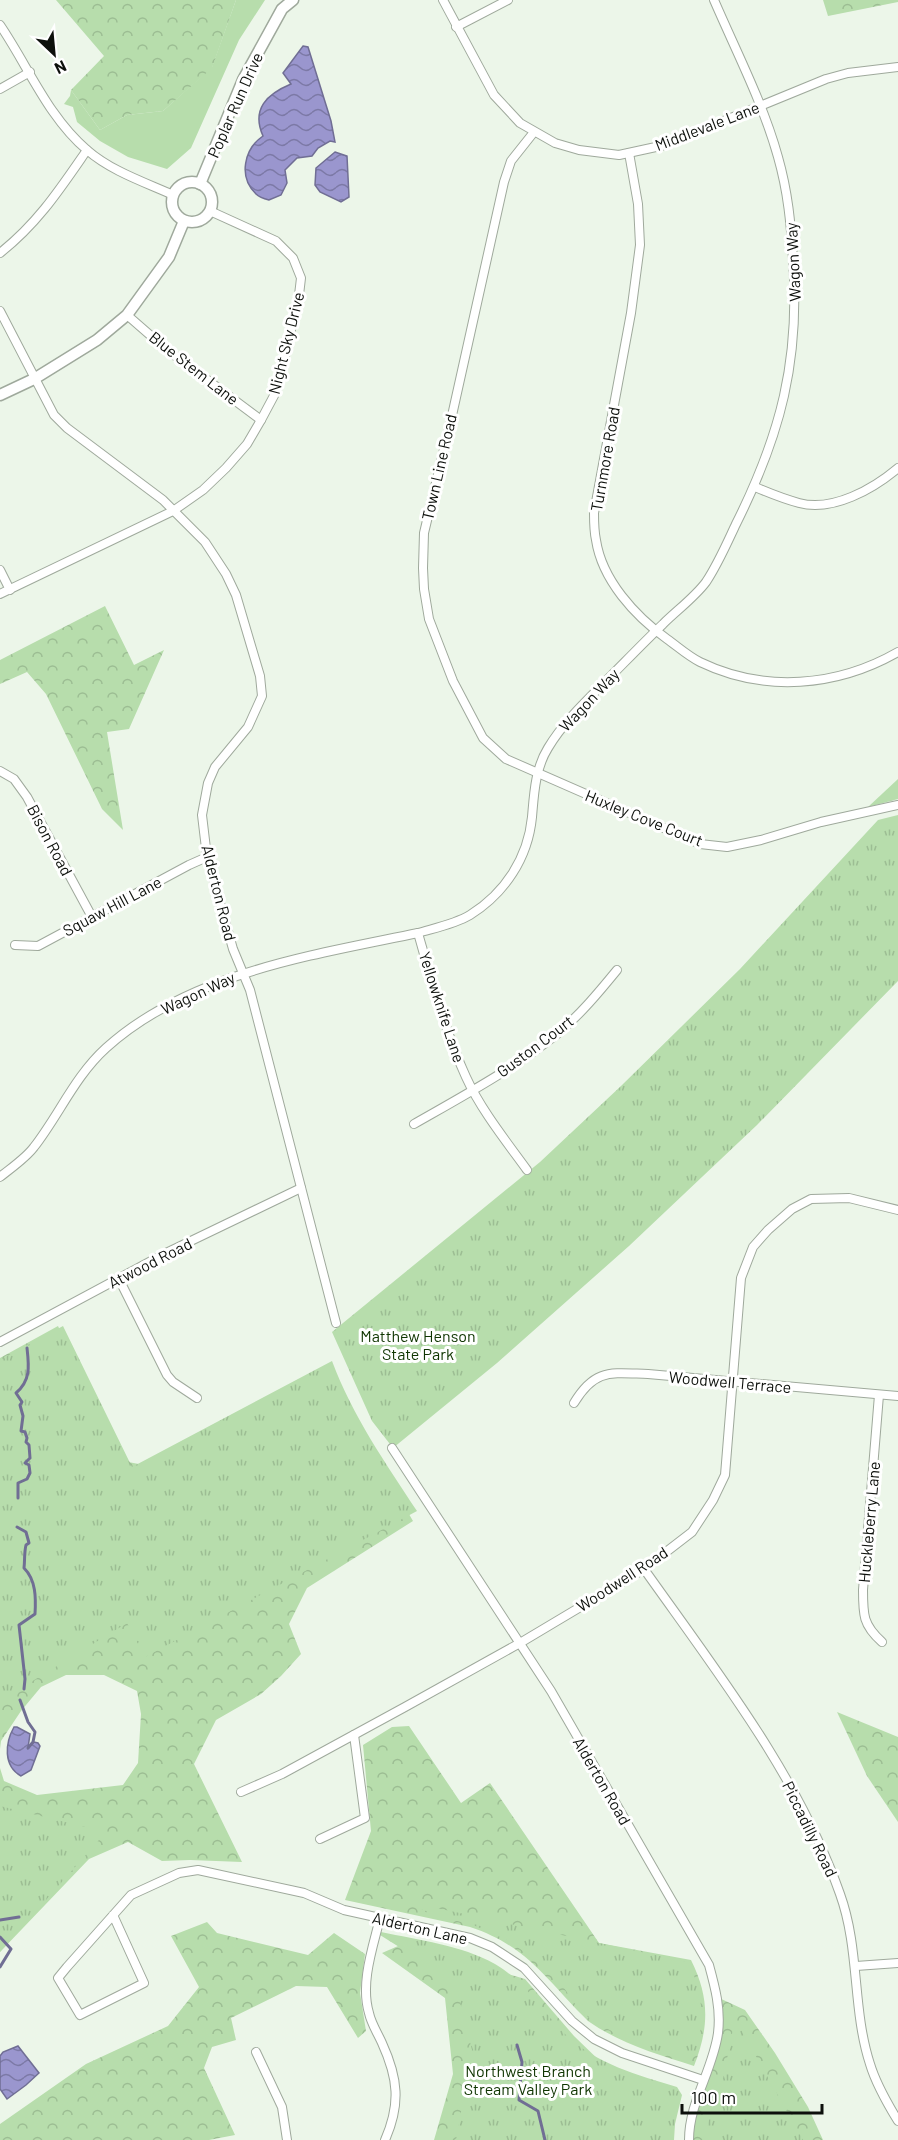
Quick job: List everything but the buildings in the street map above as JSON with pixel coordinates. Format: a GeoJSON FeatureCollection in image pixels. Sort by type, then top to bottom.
{"type":"FeatureCollection","features":[{"type":"Feature","properties":{"kind":"street","name":"Poplar Run Drive"},"geometry":{"type":"LineString","coordinates":[[200,184],[243,80],[282,9],[293,0]]}},
{"type":"Feature","properties":{"kind":"street","name":"Middlevale Lane"},"geometry":{"type":"LineString","coordinates":[[442,0],[494,95],[520,123],[555,142],[598,154],[629,153],[665,145],[826,79],[848,73],[898,66]]}},
{"type":"Feature","properties":{"kind":"street"},"geometry":{"type":"LineString","coordinates":[[456,27],[508,0]]}},
{"type":"Feature","properties":{"kind":"street","name":"Wagon Way"},"geometry":{"type":"LineString","coordinates":[[0,1177],[33,1149],[76,1082],[106,1048],[165,1007],[242,972],[418,933],[469,916],[495,895],[512,876],[529,841],[538,773],[546,750],[566,721],[705,584],[755,487],[773,438],[792,358],[796,302],[790,211],[778,156],[714,0]]}},
{"type":"Feature","properties":{"kind":"street"},"geometry":{"type":"LineString","coordinates":[[0,25],[53,111],[87,150],[119,170],[173,195]]}},
{"type":"Feature","properties":{"kind":"street"},"geometry":{"type":"LineString","coordinates":[[0,89],[30,72]]}},
{"type":"Feature","properties":{"kind":"street","name":"Town Line Road"},"geometry":{"type":"LineString","coordinates":[[534,132],[511,161],[504,182],[451,420],[423,532],[423,568],[429,619],[453,681],[483,738],[506,759],[538,773]]}},
{"type":"Feature","properties":{"kind":"street"},"geometry":{"type":"LineString","coordinates":[[0,253],[22,236],[52,201],[87,150]]}},
{"type":"Feature","properties":{"kind":"street","name":"Turnmore Road"},"geometry":{"type":"LineString","coordinates":[[629,153],[638,204],[640,245],[632,314],[594,513],[596,542],[605,567],[626,601],[656,631],[698,661],[729,674],[759,681],[791,683],[820,680],[858,670],[898,652]]}},
{"type":"Feature","properties":{"kind":"street"},"geometry":{"type":"LineString","coordinates":[[184,183],[200,184],[207,188],[211,195],[210,211],[204,219],[194,223],[184,222],[173,211],[173,195],[184,183]]}},
{"type":"Feature","properties":{"kind":"street","name":"Night Sky Drive"},"geometry":{"type":"LineString","coordinates":[[0,594],[173,511],[203,490],[226,468],[247,444],[261,420],[277,390],[301,278],[293,258],[276,241],[210,211]]}},
{"type":"Feature","properties":{"kind":"street"},"geometry":{"type":"LineString","coordinates":[[0,395],[34,379],[97,340],[127,315],[169,257],[184,222]]}},
{"type":"Feature","properties":{"kind":"street","name":"Alderton Road"},"geometry":{"type":"LineString","coordinates":[[0,311],[54,415],[67,428],[149,488],[173,511],[204,542],[226,574],[236,596],[260,676],[262,696],[248,727],[215,767],[208,783],[202,815],[207,857],[233,950],[250,990],[336,1323]]}},
{"type":"Feature","properties":{"kind":"street","name":"Blue Stem Lane"},"geometry":{"type":"LineString","coordinates":[[127,315],[166,349],[261,420]]}},
{"type":"Feature","properties":{"kind":"street"},"geometry":{"type":"LineString","coordinates":[[755,487],[801,504],[819,504],[851,498],[880,483],[898,468]]}},
{"type":"Feature","properties":{"kind":"street"},"geometry":{"type":"LineString","coordinates":[[0,570],[10,590]]}},
{"type":"Feature","properties":{"kind":"street","name":"Bison Road"},"geometry":{"type":"LineString","coordinates":[[0,771],[14,779],[27,796],[92,917]]}},
{"type":"Feature","properties":{"kind":"street","name":"Huxley Cove Court"},"geometry":{"type":"LineString","coordinates":[[538,773],[700,844],[727,847],[761,840],[821,822],[898,805]]}},
{"type":"Feature","properties":{"kind":"street","name":"Squaw Hill Lane"},"geometry":{"type":"LineString","coordinates":[[15,945],[38,946],[207,857]]}},
{"type":"Feature","properties":{"kind":"street","name":"Yellowknife Lane"},"geometry":{"type":"LineString","coordinates":[[418,933],[444,1025],[473,1089],[500,1132],[528,1170]]}},
{"type":"Feature","properties":{"kind":"street","name":"Guston Court"},"geometry":{"type":"LineString","coordinates":[[414,1124],[519,1062],[559,1033],[617,970]]}},
{"type":"Feature","properties":{"kind":"street","name":"Atwood Road"},"geometry":{"type":"LineString","coordinates":[[0,1342],[119,1279],[301,1188]]}},
{"type":"Feature","properties":{"kind":"street","name":"Woodwell Road"},"geometry":{"type":"LineString","coordinates":[[241,1792],[282,1774],[520,1642],[644,1569],[692,1532],[713,1500],[724,1475],[741,1278],[753,1247],[792,1209],[812,1199],[849,1198],[898,1210]]}},
{"type":"Feature","properties":{"kind":"street"},"geometry":{"type":"LineString","coordinates":[[119,1279],[167,1375],[173,1382],[197,1398]]}},
{"type":"Feature","properties":{"kind":"street","name":"Woodwell Terrace"},"geometry":{"type":"LineString","coordinates":[[574,1403],[591,1380],[611,1373],[898,1396]]}},
{"type":"Feature","properties":{"kind":"street","name":"Huckleberry Lane"},"geometry":{"type":"LineString","coordinates":[[879,1395],[863,1614],[870,1631],[882,1642]]}},
{"type":"Feature","properties":{"kind":"street","name":"Alderton Road"},"geometry":{"type":"LineString","coordinates":[[392,1448],[551,1691],[709,1965],[717,1996],[718,2025],[711,2059],[693,2113],[689,2140]]}},
{"type":"Feature","properties":{"kind":"street","name":"Piccadilly Road"},"geometry":{"type":"LineString","coordinates":[[644,1569],[738,1703],[775,1761],[830,1866],[851,1931],[862,2030],[870,2064],[886,2103],[898,2121]]}},
{"type":"Feature","properties":{"kind":"street"},"geometry":{"type":"LineString","coordinates":[[320,1839],[365,1818],[354,1735]]}},
{"type":"Feature","properties":{"kind":"street","name":"Alderton Lane"},"geometry":{"type":"LineString","coordinates":[[113,1915],[144,1983],[80,2015],[58,1978],[113,1915],[131,1895],[179,1873],[198,1870],[304,1893],[344,1910],[470,1938],[492,1947],[524,1968],[572,2021],[594,2038],[622,2053],[703,2080]]}},
{"type":"Feature","properties":{"kind":"street"},"geometry":{"type":"LineString","coordinates":[[380,1918],[374,1936],[366,1987],[368,2013],[392,2064],[396,2085],[397,2104],[385,2140]]}},
{"type":"Feature","properties":{"kind":"street"},"geometry":{"type":"LineString","coordinates":[[856,1966],[898,1963]]}},
{"type":"Feature","properties":{"kind":"street"},"geometry":{"type":"LineString","coordinates":[[256,2052],[282,2107],[287,2140]]}},
{"type":"Feature","properties":{"kind":"green space"},"geometry":{"type":"Polygon","coordinates":[[[56,0],[236,0],[212,68],[163,111],[127,115],[100,130],[71,90],[104,56],[56,0]]]}},
{"type":"Feature","properties":{"kind":"green space"},"geometry":{"type":"Polygon","coordinates":[[[236,0],[265,0],[239,40],[191,148],[167,169],[128,157],[100,141],[77,122],[73,107],[64,104],[71,90],[100,130],[127,115],[163,111],[212,67],[236,0]]]}},
{"type":"Feature","properties":{"kind":"green space"},"geometry":{"type":"Polygon","coordinates":[[[823,0],[898,0],[898,2],[828,16],[823,0]]]}},
{"type":"Feature","properties":{"kind":"green space"},"geometry":{"type":"Polygon","coordinates":[[[105,606],[134,665],[164,650],[129,729],[107,732],[123,830],[102,809],[46,694],[27,672],[0,684],[0,660],[105,606]]]}},
{"type":"Feature","properties":{"kind":"green space"},"geometry":{"type":"Polygon","coordinates":[[[898,779],[898,799],[868,807],[898,779]]]}},
{"type":"Feature","properties":{"kind":"green space","name":"Matthew Henson State Park"},"geometry":{"type":"Polygon","coordinates":[[[898,815],[898,981],[757,1125],[629,1246],[497,1363],[393,1448],[372,1421],[332,1332],[540,1162],[740,969],[878,820],[898,815]]]}},
{"type":"Feature","properties":{"kind":"green space","name":"Matthew Henson State Park"},"geometry":{"type":"Polygon","coordinates":[[[58,1326],[121,1463],[123,1461],[144,1465],[375,1456],[413,1521],[307,1588],[289,1624],[301,1654],[261,1694],[216,1720],[194,1764],[242,1862],[162,1861],[128,1842],[89,1859],[0,1952],[0,1768],[4,1781],[37,1795],[123,1785],[138,1763],[141,1714],[137,1691],[104,1675],[66,1675],[41,1687],[1,1741],[0,1749],[0,1358],[58,1326]]]}},
{"type":"Feature","properties":{"kind":"green space","name":"Matthew Henson State Park"},"geometry":{"type":"Polygon","coordinates":[[[63,1326],[132,1467],[332,1361],[349,1401],[417,1511],[145,1657],[127,1623],[0,1701],[0,1360],[63,1326]]]}},
{"type":"Feature","properties":{"kind":"green space"},"geometry":{"type":"Polygon","coordinates":[[[837,1712],[898,1737],[898,1822],[867,1776],[837,1712]]]}},
{"type":"Feature","properties":{"kind":"green space"},"geometry":{"type":"Polygon","coordinates":[[[409,1726],[461,1803],[490,1783],[599,1943],[691,1960],[702,1987],[705,2013],[703,2039],[694,2066],[626,2042],[588,2021],[535,1966],[507,1944],[490,1935],[470,1927],[345,1900],[371,1831],[363,1745],[392,1727],[409,1726]]]}},
{"type":"Feature","properties":{"kind":"green space"},"geometry":{"type":"Polygon","coordinates":[[[0,1806],[106,1832],[0,1952],[0,1806]]]}},
{"type":"Feature","properties":{"kind":"green space","name":"Northwest Branch Stream Valley Park"},"geometry":{"type":"Polygon","coordinates":[[[413,1903],[688,1962],[697,1984],[701,2006],[701,2029],[696,2052],[682,2060],[639,2046],[595,2022],[580,2011],[545,1967],[509,1941],[471,1924],[430,1915],[413,1903]]]}},
{"type":"Feature","properties":{"kind":"green space"},"geometry":{"type":"Polygon","coordinates":[[[207,1922],[217,1933],[308,1955],[334,1933],[365,1954],[360,1993],[366,2031],[358,2038],[327,1987],[296,1986],[231,2018],[236,2040],[212,2047],[204,2068],[235,2135],[209,2140],[0,2140],[0,2124],[86,2064],[168,2026],[199,1987],[171,1936],[207,1922]]]}},
{"type":"Feature","properties":{"kind":"green space","name":"Northwest Branch Stream Valley Park"},"geometry":{"type":"Polygon","coordinates":[[[381,1932],[454,1948],[482,1957],[506,1971],[525,1988],[566,2035],[591,2054],[618,2067],[677,2087],[682,2095],[675,2124],[674,2140],[456,2140],[472,2050],[455,1982],[380,1935],[381,1932]]]}},
{"type":"Feature","properties":{"kind":"green space","name":"Northwest Branch Stream Valley Park"},"geometry":{"type":"Polygon","coordinates":[[[405,1943],[525,1979],[669,2140],[434,2140],[453,2074],[445,1998],[382,1953],[405,1943]]]}},
{"type":"Feature","properties":{"kind":"green space"},"geometry":{"type":"Polygon","coordinates":[[[717,1997],[745,2010],[808,2107],[823,2140],[689,2140],[717,2035],[717,1997]]]}},
{"type":"Feature","properties":{"kind":"green space"},"geometry":{"type":"Polygon","coordinates":[[[735,2019],[803,2140],[706,2140],[706,2129],[723,2079],[735,2019]]]}},
{"type":"Feature","properties":{"kind":"water"},"geometry":{"type":"Polygon","coordinates":[[[303,46],[308,47],[331,121],[335,142],[330,141],[318,148],[312,156],[297,158],[285,170],[287,183],[281,195],[269,200],[257,195],[250,187],[245,172],[246,164],[251,148],[263,136],[259,118],[260,110],[268,98],[291,84],[283,73],[303,46]]]}},
{"type":"Feature","properties":{"kind":"water"},"geometry":{"type":"Polygon","coordinates":[[[335,152],[347,156],[349,197],[341,202],[320,192],[315,185],[316,168],[335,152]]]}},
{"type":"Feature","properties":{"kind":"water"},"geometry":{"type":"Polygon","coordinates":[[[14,1727],[30,1734],[28,1748],[34,1742],[40,1746],[31,1770],[21,1776],[11,1766],[7,1754],[14,1727]]]}},
{"type":"Feature","properties":{"kind":"water"},"geometry":{"type":"Polygon","coordinates":[[[18,2046],[39,2073],[7,2099],[0,2089],[0,2056],[3,2052],[18,2046]]]}},
{"type":"Feature","properties":{"kind":"waterway"},"geometry":{"type":"LineString","coordinates":[[18,1498],[18,1483],[27,1479],[30,1473],[29,1465],[25,1463],[30,1458],[29,1445],[26,1442],[25,1432],[21,1431],[23,1416],[20,1405],[22,1402],[16,1393],[27,1378],[27,1348]]}},
{"type":"Feature","properties":{"kind":"waterway"},"geometry":{"type":"LineString","coordinates":[[17,1527],[26,1532],[29,1543],[25,1548],[24,1568],[33,1584],[35,1602],[35,1614],[19,1625],[24,1689]]}},
{"type":"Feature","properties":{"kind":"waterway"},"geometry":{"type":"LineString","coordinates":[[20,1700],[28,1722],[35,1732],[33,1742],[28,1748]]}},
{"type":"Feature","properties":{"kind":"waterway"},"geometry":{"type":"LineString","coordinates":[[0,1920],[19,1917]]}},
{"type":"Feature","properties":{"kind":"waterway"},"geometry":{"type":"LineString","coordinates":[[0,1937],[11,1949],[0,1967]]}},
{"type":"Feature","properties":{"kind":"waterway"},"geometry":{"type":"LineString","coordinates":[[517,2045],[522,2062],[519,2100],[538,2111],[545,2140]]}}]}
